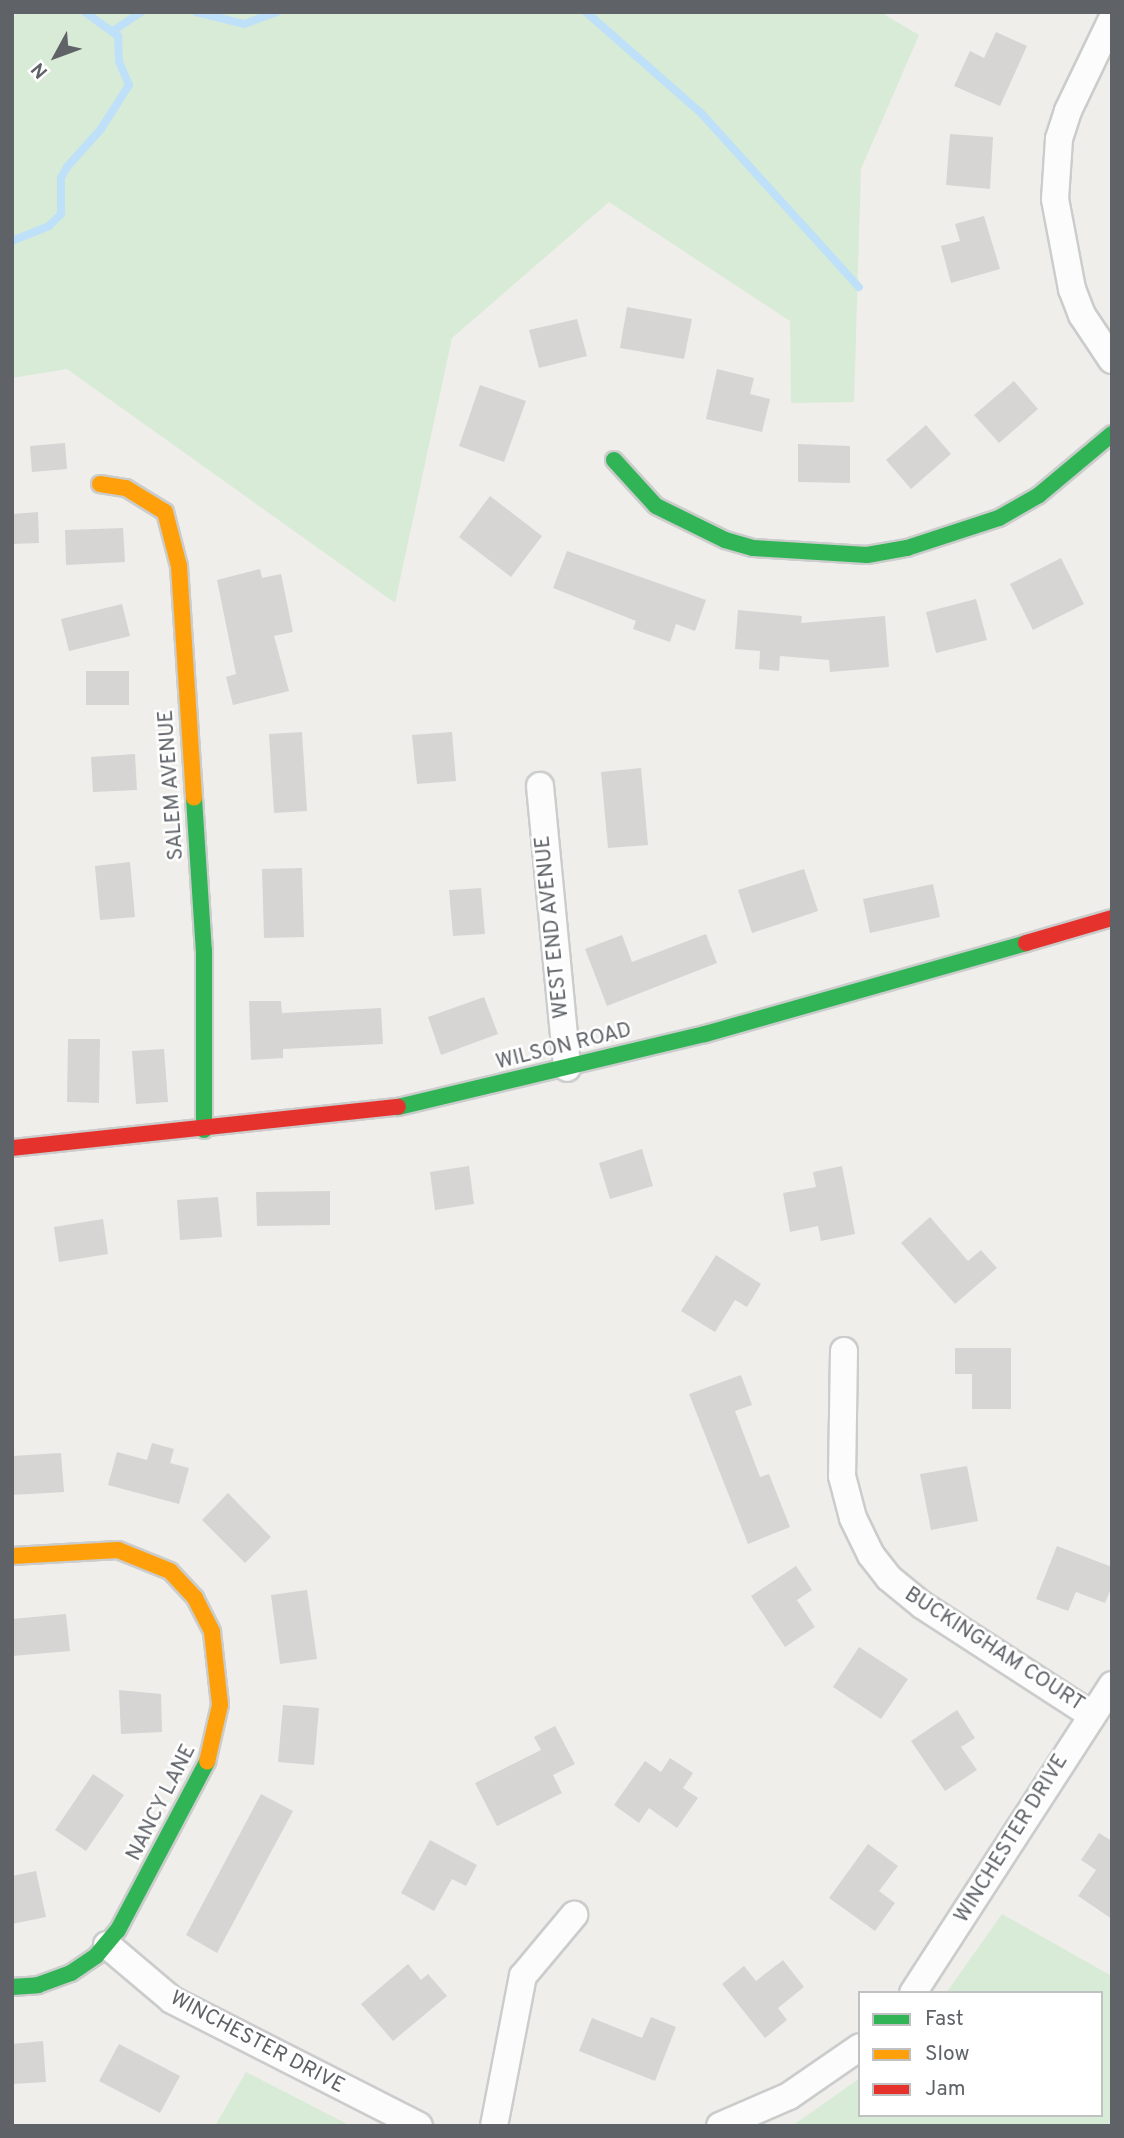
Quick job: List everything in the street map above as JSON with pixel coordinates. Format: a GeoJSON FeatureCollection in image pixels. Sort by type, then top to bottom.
{"type":"FeatureCollection","features":[{"type":"Feature","properties":{"kind":"street"},"geometry":{"type":"LineString","coordinates":[[1112,19],[1068,111],[1059,139],[1055,189],[1058,231],[1072,289],[1082,315],[1112,360]]}},
{"type":"Feature","properties":{"kind":"street"},"geometry":{"type":"LineString","coordinates":[[614,460],[656,506],[725,540],[753,548],[867,555],[907,548],[999,518],[1039,495],[1112,434]]}},
{"type":"Feature","properties":{"kind":"street","name":"SALEM AVENUE"},"geometry":{"type":"LineString","coordinates":[[100,484],[126,488],[165,512],[179,566],[204,951],[204,1129]]}},
{"type":"Feature","properties":{"kind":"street","name":"WEST END AVENUE"},"geometry":{"type":"LineString","coordinates":[[540,786],[567,1068]]}},
{"type":"Feature","properties":{"kind":"street","name":"WILSON ROAD"},"geometry":{"type":"LineString","coordinates":[[12,1148],[389,1109],[705,1034],[1112,918]]}},
{"type":"Feature","properties":{"kind":"street","name":"BUCKINGHAM COURT"},"geometry":{"type":"LineString","coordinates":[[844,1351],[842,1476],[853,1518],[871,1555],[922,1605],[1090,1714]]}},
{"type":"Feature","properties":{"kind":"street","name":"NANCY LANE"},"geometry":{"type":"LineString","coordinates":[[12,1556],[103,1549],[144,1558],[185,1584],[205,1614],[214,1641],[220,1705],[212,1752],[128,1914],[107,1945],[86,1964],[57,1979],[12,1987]]}},
{"type":"Feature","properties":{"kind":"street","name":"WINCHESTER DRIVE"},"geometry":{"type":"LineString","coordinates":[[914,1991],[1090,1714],[1112,1685]]}},
{"type":"Feature","properties":{"kind":"street"},"geometry":{"type":"LineString","coordinates":[[494,2126],[523,1976],[574,1915]]}},
{"type":"Feature","properties":{"kind":"street","name":"WINCHESTER DRIVE"},"geometry":{"type":"LineString","coordinates":[[107,1945],[172,2000],[419,2126]]}},
{"type":"Feature","properties":{"kind":"street"},"geometry":{"type":"LineString","coordinates":[[720,2126],[789,2096],[858,2048]]}},
{"type":"Feature","properties":{"kind":"green space"},"geometry":{"type":"Polygon","coordinates":[[[18,12],[880,12],[919,35],[861,169],[854,402],[791,403],[790,321],[609,202],[452,338],[395,603],[67,369],[12,378],[12,19],[18,12]]]}},
{"type":"Feature","properties":{"kind":"green space"},"geometry":{"type":"Polygon","coordinates":[[[1002,1914],[1112,1976],[1112,2126],[792,2126],[858,2079],[858,2117],[1103,2117],[1103,1991],[947,1991],[1002,1914]]]}},
{"type":"Feature","properties":{"kind":"green space"},"geometry":{"type":"Polygon","coordinates":[[[246,2072],[351,2126],[215,2126],[246,2072]]]}},
{"type":"Feature","properties":{"kind":"building"},"geometry":{"type":"Polygon","coordinates":[[[996,32],[1027,46],[1000,106],[954,86],[970,51],[984,58],[996,32]]]}},
{"type":"Feature","properties":{"kind":"building"},"geometry":{"type":"Polygon","coordinates":[[[950,134],[993,137],[990,189],[946,185],[950,134]]]}},
{"type":"Feature","properties":{"kind":"building"},"geometry":{"type":"Polygon","coordinates":[[[984,216],[1000,269],[951,283],[941,246],[960,241],[955,224],[984,216]]]}},
{"type":"Feature","properties":{"kind":"building"},"geometry":{"type":"Polygon","coordinates":[[[627,307],[692,319],[684,359],[620,348],[627,307]]]}},
{"type":"Feature","properties":{"kind":"building"},"geometry":{"type":"Polygon","coordinates":[[[577,319],[587,356],[539,368],[529,330],[577,319]]]}},
{"type":"Feature","properties":{"kind":"building"},"geometry":{"type":"Polygon","coordinates":[[[717,369],[754,378],[750,394],[770,399],[762,432],[706,419],[717,369]]]}},
{"type":"Feature","properties":{"kind":"building"},"geometry":{"type":"Polygon","coordinates":[[[1014,381],[1038,409],[999,443],[974,415],[1014,381]]]}},
{"type":"Feature","properties":{"kind":"building"},"geometry":{"type":"Polygon","coordinates":[[[480,385],[526,401],[504,462],[459,446],[480,385]]]}},
{"type":"Feature","properties":{"kind":"building"},"geometry":{"type":"Polygon","coordinates":[[[926,425],[951,454],[911,489],[886,460],[926,425]]]}},
{"type":"Feature","properties":{"kind":"building"},"geometry":{"type":"Polygon","coordinates":[[[65,443],[67,469],[32,472],[30,446],[65,443]]]}},
{"type":"Feature","properties":{"kind":"building"},"geometry":{"type":"Polygon","coordinates":[[[798,444],[850,446],[850,483],[798,482],[798,444]]]}},
{"type":"Feature","properties":{"kind":"building"},"geometry":{"type":"Polygon","coordinates":[[[490,496],[542,536],[511,577],[459,537],[490,496]]]}},
{"type":"Feature","properties":{"kind":"building"},"geometry":{"type":"Polygon","coordinates":[[[38,512],[39,543],[12,544],[12,514],[38,512]]]}},
{"type":"Feature","properties":{"kind":"building"},"geometry":{"type":"Polygon","coordinates":[[[123,528],[125,562],[66,565],[65,530],[123,528]]]}},
{"type":"Feature","properties":{"kind":"building"},"geometry":{"type":"Polygon","coordinates":[[[567,551],[706,600],[695,631],[676,624],[670,642],[633,629],[636,621],[553,588],[567,551]]]}},
{"type":"Feature","properties":{"kind":"building"},"geometry":{"type":"Polygon","coordinates":[[[1061,558],[1084,604],[1033,630],[1010,584],[1061,558]]]}},
{"type":"Feature","properties":{"kind":"building"},"geometry":{"type":"Polygon","coordinates":[[[260,569],[262,578],[281,574],[293,632],[274,636],[289,691],[233,705],[226,677],[236,674],[217,580],[260,569]]]}},
{"type":"Feature","properties":{"kind":"building"},"geometry":{"type":"Polygon","coordinates":[[[976,599],[987,640],[936,653],[926,612],[976,599]]]}},
{"type":"Feature","properties":{"kind":"building"},"geometry":{"type":"Polygon","coordinates":[[[122,604],[130,636],[69,651],[61,619],[122,604]]]}},
{"type":"Feature","properties":{"kind":"building"},"geometry":{"type":"Polygon","coordinates":[[[738,610],[802,616],[801,623],[885,616],[889,667],[830,672],[829,660],[780,656],[779,671],[759,669],[760,651],[735,649],[738,610]]]}},
{"type":"Feature","properties":{"kind":"building"},"geometry":{"type":"Polygon","coordinates":[[[86,671],[129,671],[129,705],[86,705],[86,671]]]}},
{"type":"Feature","properties":{"kind":"building"},"geometry":{"type":"Polygon","coordinates":[[[302,732],[307,811],[274,813],[269,734],[302,732]]]}},
{"type":"Feature","properties":{"kind":"building"},"geometry":{"type":"Polygon","coordinates":[[[452,732],[456,781],[417,784],[412,735],[452,732]]]}},
{"type":"Feature","properties":{"kind":"building"},"geometry":{"type":"Polygon","coordinates":[[[135,754],[137,790],[93,792],[91,757],[135,754]]]}},
{"type":"Feature","properties":{"kind":"building"},"geometry":{"type":"Polygon","coordinates":[[[641,768],[648,845],[608,848],[601,772],[641,768]]]}},
{"type":"Feature","properties":{"kind":"building"},"geometry":{"type":"Polygon","coordinates":[[[130,862],[135,917],[100,920],[95,866],[130,862]]]}},
{"type":"Feature","properties":{"kind":"building"},"geometry":{"type":"Polygon","coordinates":[[[302,868],[304,937],[264,938],[262,869],[302,868]]]}},
{"type":"Feature","properties":{"kind":"building"},"geometry":{"type":"Polygon","coordinates":[[[804,869],[818,911],[752,933],[738,890],[804,869]]]}},
{"type":"Feature","properties":{"kind":"building"},"geometry":{"type":"Polygon","coordinates":[[[933,884],[940,917],[870,933],[863,899],[933,884]]]}},
{"type":"Feature","properties":{"kind":"building"},"geometry":{"type":"Polygon","coordinates":[[[481,888],[485,934],[453,936],[449,890],[481,888]]]}},
{"type":"Feature","properties":{"kind":"building"},"geometry":{"type":"Polygon","coordinates":[[[706,934],[717,963],[607,1006],[585,949],[622,935],[632,962],[706,934]]]}},
{"type":"Feature","properties":{"kind":"building"},"geometry":{"type":"Polygon","coordinates":[[[484,997],[498,1034],[441,1055],[428,1017],[484,997]]]}},
{"type":"Feature","properties":{"kind":"building"},"geometry":{"type":"Polygon","coordinates":[[[249,1001],[281,1001],[282,1013],[381,1008],[383,1044],[283,1049],[283,1058],[251,1060],[249,1001]]]}},
{"type":"Feature","properties":{"kind":"building"},"geometry":{"type":"Polygon","coordinates":[[[68,1039],[100,1039],[99,1103],[67,1102],[68,1039]]]}},
{"type":"Feature","properties":{"kind":"building"},"geometry":{"type":"Polygon","coordinates":[[[164,1049],[168,1102],[136,1104],[132,1051],[164,1049]]]}},
{"type":"Feature","properties":{"kind":"building"},"geometry":{"type":"Polygon","coordinates":[[[642,1149],[653,1186],[610,1199],[599,1163],[642,1149]]]}},
{"type":"Feature","properties":{"kind":"building"},"geometry":{"type":"Polygon","coordinates":[[[469,1166],[474,1204],[435,1210],[430,1172],[469,1166]]]}},
{"type":"Feature","properties":{"kind":"building"},"geometry":{"type":"Polygon","coordinates":[[[842,1166],[855,1234],[821,1241],[818,1226],[790,1232],[783,1193],[816,1187],[813,1172],[842,1166]]]}},
{"type":"Feature","properties":{"kind":"building"},"geometry":{"type":"Polygon","coordinates":[[[330,1191],[330,1225],[257,1226],[256,1192],[330,1191]]]}},
{"type":"Feature","properties":{"kind":"building"},"geometry":{"type":"Polygon","coordinates":[[[218,1197],[222,1237],[180,1240],[177,1200],[218,1197]]]}},
{"type":"Feature","properties":{"kind":"building"},"geometry":{"type":"Polygon","coordinates":[[[930,1217],[968,1261],[981,1250],[997,1268],[955,1304],[901,1243],[930,1217]]]}},
{"type":"Feature","properties":{"kind":"building"},"geometry":{"type":"Polygon","coordinates":[[[103,1219],[108,1254],[59,1262],[54,1227],[103,1219]]]}},
{"type":"Feature","properties":{"kind":"building"},"geometry":{"type":"Polygon","coordinates":[[[716,1255],[761,1284],[747,1307],[735,1300],[715,1332],[681,1311],[716,1255]]]}},
{"type":"Feature","properties":{"kind":"building"},"geometry":{"type":"Polygon","coordinates":[[[955,1348],[1011,1348],[1011,1409],[972,1409],[972,1374],[955,1374],[955,1348]]]}},
{"type":"Feature","properties":{"kind":"building"},"geometry":{"type":"Polygon","coordinates":[[[741,1375],[752,1405],[735,1411],[760,1477],[769,1474],[790,1527],[748,1544],[689,1394],[741,1375]]]}},
{"type":"Feature","properties":{"kind":"building"},"geometry":{"type":"Polygon","coordinates":[[[152,1443],[174,1449],[170,1463],[189,1468],[179,1504],[108,1485],[117,1452],[147,1460],[152,1443]]]}},
{"type":"Feature","properties":{"kind":"building"},"geometry":{"type":"Polygon","coordinates":[[[61,1453],[64,1492],[12,1495],[12,1456],[61,1453]]]}},
{"type":"Feature","properties":{"kind":"building"},"geometry":{"type":"Polygon","coordinates":[[[967,1466],[978,1521],[931,1530],[920,1474],[967,1466]]]}},
{"type":"Feature","properties":{"kind":"building"},"geometry":{"type":"Polygon","coordinates":[[[228,1493],[271,1537],[245,1563],[202,1520],[228,1493]]]}},
{"type":"Feature","properties":{"kind":"building"},"geometry":{"type":"Polygon","coordinates":[[[1057,1546],[1112,1567],[1112,1586],[1105,1603],[1076,1592],[1068,1611],[1036,1599],[1057,1546]]]}},
{"type":"Feature","properties":{"kind":"building"},"geometry":{"type":"Polygon","coordinates":[[[796,1566],[812,1590],[797,1600],[815,1627],[785,1647],[751,1596],[796,1566]]]}},
{"type":"Feature","properties":{"kind":"building"},"geometry":{"type":"Polygon","coordinates":[[[307,1590],[317,1659],[280,1664],[271,1595],[307,1590]]]}},
{"type":"Feature","properties":{"kind":"building"},"geometry":{"type":"Polygon","coordinates":[[[66,1614],[70,1651],[12,1656],[12,1619],[66,1614]]]}},
{"type":"Feature","properties":{"kind":"building"},"geometry":{"type":"Polygon","coordinates":[[[859,1647],[908,1679],[881,1719],[833,1687],[859,1647]]]}},
{"type":"Feature","properties":{"kind":"building"},"geometry":{"type":"Polygon","coordinates":[[[119,1690],[161,1694],[162,1732],[121,1734],[119,1690]]]}},
{"type":"Feature","properties":{"kind":"building"},"geometry":{"type":"Polygon","coordinates":[[[283,1705],[319,1708],[314,1765],[278,1762],[283,1705]]]}},
{"type":"Feature","properties":{"kind":"building"},"geometry":{"type":"Polygon","coordinates":[[[957,1710],[975,1738],[961,1747],[977,1770],[945,1791],[911,1741],[957,1710]]]}},
{"type":"Feature","properties":{"kind":"building"},"geometry":{"type":"Polygon","coordinates":[[[555,1726],[575,1764],[553,1775],[562,1793],[497,1826],[475,1783],[541,1750],[534,1737],[555,1726]]]}},
{"type":"Feature","properties":{"kind":"building"},"geometry":{"type":"Polygon","coordinates":[[[670,1758],[693,1773],[683,1788],[698,1798],[677,1828],[649,1808],[639,1823],[614,1805],[645,1761],[661,1772],[670,1758]]]}},
{"type":"Feature","properties":{"kind":"building"},"geometry":{"type":"Polygon","coordinates":[[[93,1774],[124,1795],[86,1851],[55,1830],[93,1774]]]}},
{"type":"Feature","properties":{"kind":"building"},"geometry":{"type":"Polygon","coordinates":[[[261,1794],[293,1811],[217,1953],[186,1935],[261,1794]]]}},
{"type":"Feature","properties":{"kind":"building"},"geometry":{"type":"Polygon","coordinates":[[[1099,1833],[1112,1841],[1112,1919],[1078,1896],[1096,1870],[1081,1860],[1099,1833]]]}},
{"type":"Feature","properties":{"kind":"building"},"geometry":{"type":"Polygon","coordinates":[[[430,1840],[477,1865],[466,1886],[452,1879],[434,1911],[401,1893],[430,1840]]]}},
{"type":"Feature","properties":{"kind":"building"},"geometry":{"type":"Polygon","coordinates":[[[868,1844],[898,1866],[879,1891],[895,1903],[875,1931],[829,1898],[868,1844]]]}},
{"type":"Feature","properties":{"kind":"building"},"geometry":{"type":"Polygon","coordinates":[[[36,1871],[46,1917],[12,1924],[12,1876],[36,1871]]]}},
{"type":"Feature","properties":{"kind":"building"},"geometry":{"type":"Polygon","coordinates":[[[783,1960],[804,1987],[778,2008],[787,2020],[765,2038],[722,1984],[744,1966],[756,1981],[783,1960]]]}},
{"type":"Feature","properties":{"kind":"building"},"geometry":{"type":"Polygon","coordinates":[[[408,1964],[421,1980],[428,1974],[447,1996],[393,2041],[361,2004],[408,1964]]]}},
{"type":"Feature","properties":{"kind":"building"},"geometry":{"type":"Polygon","coordinates":[[[651,2017],[676,2027],[655,2081],[579,2051],[592,2018],[642,2038],[651,2017]]]}},
{"type":"Feature","properties":{"kind":"building"},"geometry":{"type":"Polygon","coordinates":[[[43,2041],[46,2082],[12,2084],[12,2044],[43,2041]]]}},
{"type":"Feature","properties":{"kind":"building"},"geometry":{"type":"Polygon","coordinates":[[[119,2044],[180,2076],[160,2113],[99,2081],[119,2044]]]}},
{"type":"Feature","properties":{"kind":"waterway"},"geometry":{"type":"LineString","coordinates":[[12,241],[49,226],[61,214],[61,178],[67,167],[101,129],[129,85],[119,62],[118,36],[85,12]]}},
{"type":"Feature","properties":{"kind":"waterway"},"geometry":{"type":"LineString","coordinates":[[113,31],[141,12]]}},
{"type":"Feature","properties":{"kind":"waterway"},"geometry":{"type":"LineString","coordinates":[[196,12],[244,24],[277,12]]}},
{"type":"Feature","properties":{"kind":"waterway"},"geometry":{"type":"LineString","coordinates":[[586,12],[701,113],[859,287]]}},
{"type":"Feature","properties":{"kind":"traffic: fast"},"geometry":{"type":"LineString","coordinates":[[614,460],[656,506],[725,540],[753,548],[867,555],[907,548],[999,518],[1039,495],[1112,434]]}},
{"type":"Feature","properties":{"kind":"traffic: fast"},"geometry":{"type":"LineString","coordinates":[[194,798],[204,951],[204,1130]]}},
{"type":"Feature","properties":{"kind":"traffic: fast"},"geometry":{"type":"LineString","coordinates":[[398,1107],[705,1034],[1026,943]]}},
{"type":"Feature","properties":{"kind":"traffic: fast"},"geometry":{"type":"LineString","coordinates":[[12,1987],[38,1985],[71,1973],[96,1956],[118,1930],[207,1762]]}},
{"type":"Feature","properties":{"kind":"traffic: slow"},"geometry":{"type":"LineString","coordinates":[[100,484],[126,488],[165,512],[179,566],[194,798]]}},
{"type":"Feature","properties":{"kind":"traffic: slow"},"geometry":{"type":"LineString","coordinates":[[12,1556],[118,1550],[170,1571],[195,1598],[212,1632],[220,1705],[207,1762]]}},
{"type":"Feature","properties":{"kind":"traffic: jam"},"geometry":{"type":"LineString","coordinates":[[1026,943],[1112,918]]}},
{"type":"Feature","properties":{"kind":"traffic: jam"},"geometry":{"type":"LineString","coordinates":[[12,1148],[398,1107]]}}]}
